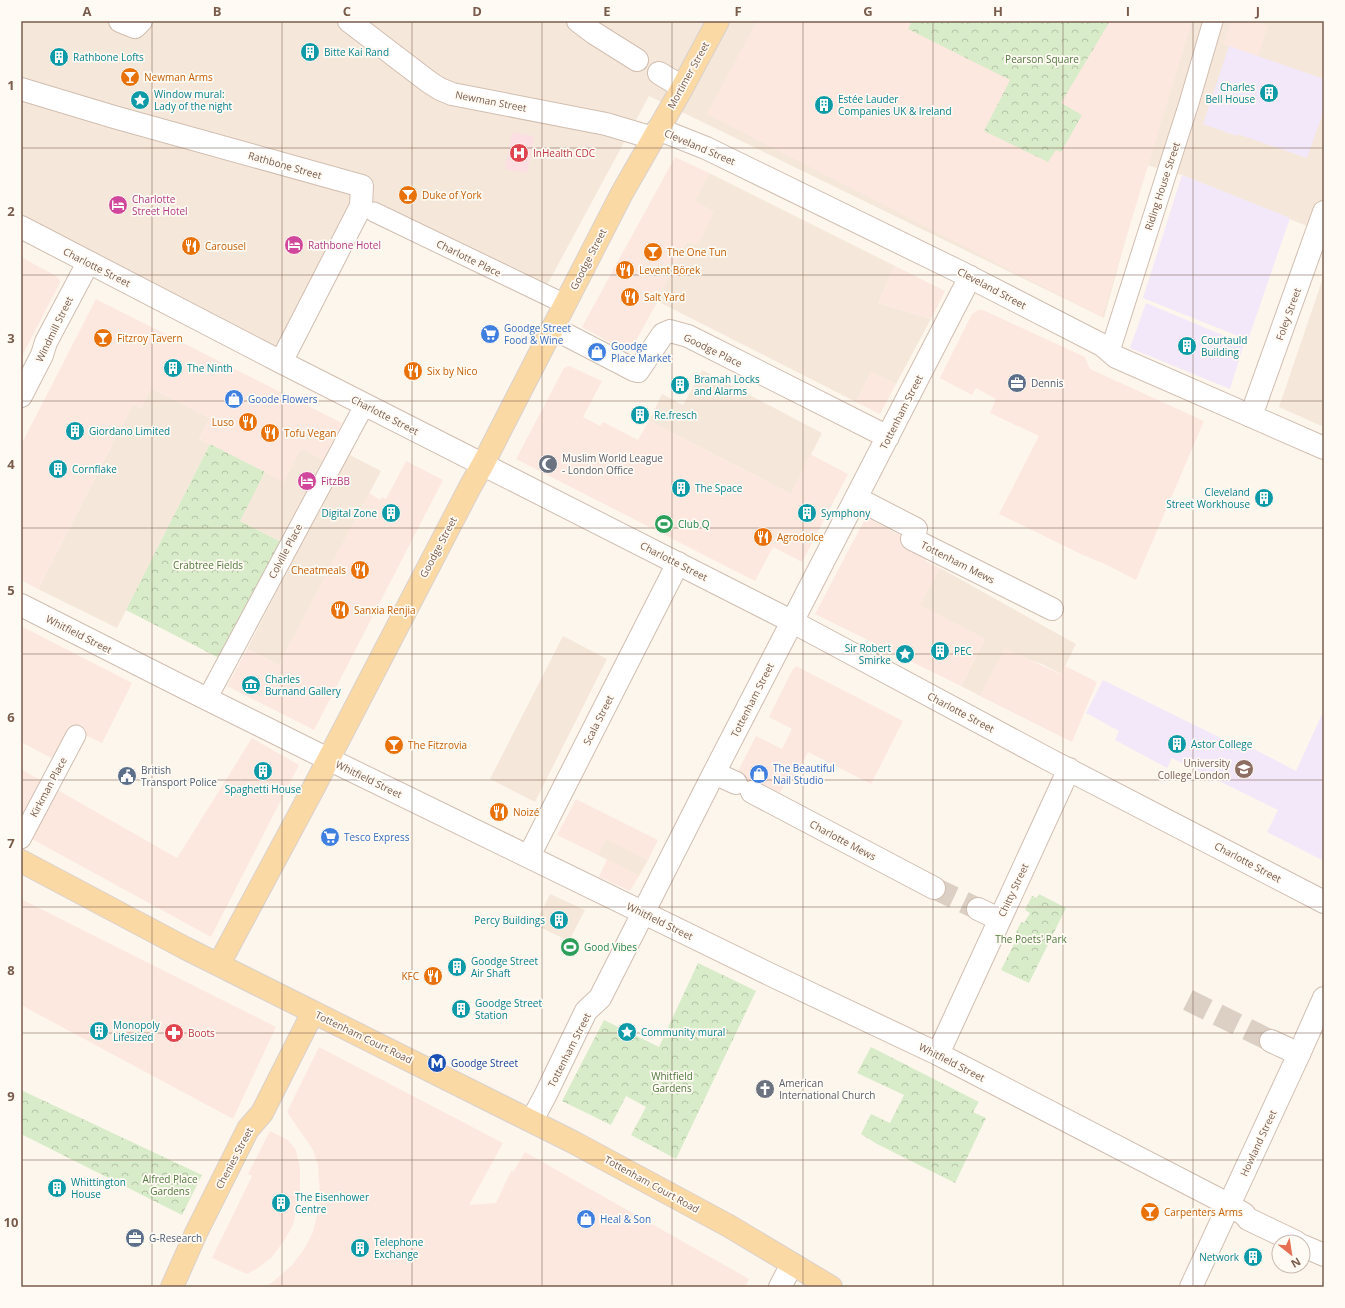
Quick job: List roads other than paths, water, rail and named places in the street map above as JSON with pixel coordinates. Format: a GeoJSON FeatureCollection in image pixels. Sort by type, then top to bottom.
{"type":"FeatureCollection","features":[{"type":"Feature","properties":{"kind":"main road","name":"Mortimer Street"},"geometry":{"type":"LineString","coordinates":[[655,134],[718,21]]}},
{"type":"Feature","properties":{"kind":"main road","name":"Goodge Street"},"geometry":{"type":"LineString","coordinates":[[218,964],[309,796],[483,464],[622,193],[655,134]]}},
{"type":"Feature","properties":{"kind":"main road","name":"Tottenham Court Road"},"geometry":{"type":"LineString","coordinates":[[21,860],[218,964],[532,1120],[729,1226],[831,1287]]}},
{"type":"Feature","properties":{"kind":"main road","name":"Chenies Street"},"geometry":{"type":"LineString","coordinates":[[172,1287],[196,1233],[241,1142],[248,1129],[262,1113],[313,1012]]}},
{"type":"Feature","properties":{"kind":"street"},"geometry":{"type":"LineString","coordinates":[[120,21],[135,27],[141,21]]}},
{"type":"Feature","properties":{"kind":"street","name":"Newman Street"},"geometry":{"type":"LineString","coordinates":[[349,21],[428,82],[452,94],[655,134]]}},
{"type":"Feature","properties":{"kind":"street"},"geometry":{"type":"LineString","coordinates":[[578,21],[636,60]]}},
{"type":"Feature","properties":{"kind":"street","name":"Riding House Street"},"geometry":{"type":"LineString","coordinates":[[1110,350],[1193,90],[1213,21]]}},
{"type":"Feature","properties":{"kind":"street"},"geometry":{"type":"LineString","coordinates":[[659,73],[682,87]]}},
{"type":"Feature","properties":{"kind":"street","name":"Rathbone Street"},"geometry":{"type":"LineString","coordinates":[[21,89],[114,117],[362,186],[361,206],[281,362]]}},
{"type":"Feature","properties":{"kind":"street","name":"Cleveland Street"},"geometry":{"type":"LineString","coordinates":[[655,134],[706,148],[970,277],[1098,343],[1110,350],[1116,357],[1324,448]]}},
{"type":"Feature","properties":{"kind":"street","name":"Charlotte Place"},"geometry":{"type":"LineString","coordinates":[[374,212],[565,304]]}},
{"type":"Feature","properties":{"kind":"street","name":"Foley Street"},"geometry":{"type":"LineString","coordinates":[[1251,416],[1324,212]]}},
{"type":"Feature","properties":{"kind":"street","name":"Charlotte Street"},"geometry":{"type":"LineString","coordinates":[[21,227],[281,362],[793,622],[1069,769],[1324,902]]}},
{"type":"Feature","properties":{"kind":"street","name":"Windmill Street"},"geometry":{"type":"LineString","coordinates":[[21,396],[42,355],[46,342],[88,263]]}},
{"type":"Feature","properties":{"kind":"street","name":"Tottenham Street"},"geometry":{"type":"LineString","coordinates":[[532,1120],[586,1011],[600,998],[714,773],[970,277]]}},
{"type":"Feature","properties":{"kind":"street","name":"Goodge Place"},"geometry":{"type":"LineString","coordinates":[[553,328],[638,371],[663,334],[670,330],[682,334],[888,437]]}},
{"type":"Feature","properties":{"kind":"street","name":"Colville Place"},"geometry":{"type":"LineString","coordinates":[[207,699],[365,404]]}},
{"type":"Feature","properties":{"kind":"street","name":"Tottenham Mews"},"geometry":{"type":"LineString","coordinates":[[856,498],[916,529],[912,539],[1052,609]]}},
{"type":"Feature","properties":{"kind":"street","name":"Scala Street"},"geometry":{"type":"LineString","coordinates":[[529,856],[678,563]]}},
{"type":"Feature","properties":{"kind":"street","name":"Whitfield Street"},"geometry":{"type":"LineString","coordinates":[[21,604],[328,759],[938,1054],[1230,1206],[1244,1214],[1248,1219],[1279,1234]]}},
{"type":"Feature","properties":{"kind":"street","name":"Kirkman Place"},"geometry":{"type":"LineString","coordinates":[[21,839],[76,735]]}},
{"type":"Feature","properties":{"kind":"street","name":"Chitty Street"},"geometry":{"type":"LineString","coordinates":[[938,1054],[1069,769]]}},
{"type":"Feature","properties":{"kind":"street","name":"Charlotte Mews"},"geometry":{"type":"LineString","coordinates":[[714,773],[744,787],[934,888]]}},
{"type":"Feature","properties":{"kind":"street"},"geometry":{"type":"LineString","coordinates":[[978,909],[999,919]]}},
{"type":"Feature","properties":{"kind":"street","name":"Howland Street"},"geometry":{"type":"LineString","coordinates":[[1191,1287],[1230,1206],[1324,998]]}},
{"type":"Feature","properties":{"kind":"street"},"geometry":{"type":"LineString","coordinates":[[1270,1041],[1299,1054]]}},
{"type":"Feature","properties":{"kind":"street"},"geometry":{"type":"LineString","coordinates":[[1311,1250],[1324,1256]]}},
{"type":"Feature","properties":{"kind":"street"},"geometry":{"type":"LineString","coordinates":[[780,1287],[792,1264]]}},
{"type":"Feature","properties":{"kind":"tunnel"},"geometry":{"type":"LineString","coordinates":[[934,888],[978,909]]}},
{"type":"Feature","properties":{"kind":"tunnel"},"geometry":{"type":"LineString","coordinates":[[1188,1000],[1271,1041]]}},
{"type":"Feature","properties":{"kind":"place","name":"Bitte Kai Rand"},"geometry":{"type":"Point","coordinates":[310,52]}},
{"type":"Feature","properties":{"kind":"place","name":"Rathbone Lofts"},"geometry":{"type":"Point","coordinates":[59,57]}},
{"type":"Feature","properties":{"kind":"place","name":"Newman Arms"},"geometry":{"type":"Point","coordinates":[130,77]}},
{"type":"Feature","properties":{"kind":"place","name":"Charles Bell House"},"geometry":{"type":"Point","coordinates":[1269,93]}},
{"type":"Feature","properties":{"kind":"place","name":"Window mural: Lady of the night"},"geometry":{"type":"Point","coordinates":[140,100]}},
{"type":"Feature","properties":{"kind":"place","name":"Estée Lauder Companies UK & Ireland"},"geometry":{"type":"Point","coordinates":[824,105]}},
{"type":"Feature","properties":{"kind":"place","name":"InHealth CDC"},"geometry":{"type":"Point","coordinates":[519,153]}},
{"type":"Feature","properties":{"kind":"place","name":"Duke of York"},"geometry":{"type":"Point","coordinates":[408,195]}},
{"type":"Feature","properties":{"kind":"place","name":"Charlotte Street Hotel"},"geometry":{"type":"Point","coordinates":[118,205]}},
{"type":"Feature","properties":{"kind":"place","name":"Rathbone Hotel"},"geometry":{"type":"Point","coordinates":[294,245]}},
{"type":"Feature","properties":{"kind":"place","name":"Carousel"},"geometry":{"type":"Point","coordinates":[191,246]}},
{"type":"Feature","properties":{"kind":"place","name":"The One Tun"},"geometry":{"type":"Point","coordinates":[653,252]}},
{"type":"Feature","properties":{"kind":"place","name":"Levent Börek"},"geometry":{"type":"Point","coordinates":[625,270]}},
{"type":"Feature","properties":{"kind":"place","name":"Salt Yard"},"geometry":{"type":"Point","coordinates":[630,297]}},
{"type":"Feature","properties":{"kind":"place","name":"Goodge Street Food & Wine"},"geometry":{"type":"Point","coordinates":[490,334]}},
{"type":"Feature","properties":{"kind":"place","name":"Fitzroy Tavern"},"geometry":{"type":"Point","coordinates":[103,338]}},
{"type":"Feature","properties":{"kind":"place","name":"Courtauld Building"},"geometry":{"type":"Point","coordinates":[1187,346]}},
{"type":"Feature","properties":{"kind":"place","name":"Goodge Place Market"},"geometry":{"type":"Point","coordinates":[597,352]}},
{"type":"Feature","properties":{"kind":"place","name":"The Ninth"},"geometry":{"type":"Point","coordinates":[173,368]}},
{"type":"Feature","properties":{"kind":"place","name":"Six by Nico"},"geometry":{"type":"Point","coordinates":[413,371]}},
{"type":"Feature","properties":{"kind":"place","name":"Dennis"},"geometry":{"type":"Point","coordinates":[1017,383]}},
{"type":"Feature","properties":{"kind":"place","name":"Bramah Locks and Alarms"},"geometry":{"type":"Point","coordinates":[680,385]}},
{"type":"Feature","properties":{"kind":"place","name":"Goode Flowers"},"geometry":{"type":"Point","coordinates":[234,399]}},
{"type":"Feature","properties":{"kind":"place","name":"Re.fresch"},"geometry":{"type":"Point","coordinates":[640,415]}},
{"type":"Feature","properties":{"kind":"place","name":"Luso"},"geometry":{"type":"Point","coordinates":[248,422]}},
{"type":"Feature","properties":{"kind":"place","name":"Giordano Limited"},"geometry":{"type":"Point","coordinates":[75,431]}},
{"type":"Feature","properties":{"kind":"place","name":"Tofu Vegan"},"geometry":{"type":"Point","coordinates":[270,433]}},
{"type":"Feature","properties":{"kind":"place","name":"Muslim World League - London Office"},"geometry":{"type":"Point","coordinates":[548,464]}},
{"type":"Feature","properties":{"kind":"place","name":"Cornflake"},"geometry":{"type":"Point","coordinates":[58,469]}},
{"type":"Feature","properties":{"kind":"place","name":"FitzBB"},"geometry":{"type":"Point","coordinates":[307,481]}},
{"type":"Feature","properties":{"kind":"place","name":"The Space"},"geometry":{"type":"Point","coordinates":[681,488]}},
{"type":"Feature","properties":{"kind":"place","name":"Cleveland Street Workhouse"},"geometry":{"type":"Point","coordinates":[1264,498]}},
{"type":"Feature","properties":{"kind":"place","name":"Digital Zone"},"geometry":{"type":"Point","coordinates":[391,513]}},
{"type":"Feature","properties":{"kind":"place","name":"Symphony"},"geometry":{"type":"Point","coordinates":[807,513]}},
{"type":"Feature","properties":{"kind":"place","name":"Club Q"},"geometry":{"type":"Point","coordinates":[664,524]}},
{"type":"Feature","properties":{"kind":"place","name":"Agrodolce"},"geometry":{"type":"Point","coordinates":[763,537]}},
{"type":"Feature","properties":{"kind":"place","name":"Cheatmeals"},"geometry":{"type":"Point","coordinates":[360,570]}},
{"type":"Feature","properties":{"kind":"place","name":"Sanxia Renjia"},"geometry":{"type":"Point","coordinates":[340,610]}},
{"type":"Feature","properties":{"kind":"place","name":"PEC"},"geometry":{"type":"Point","coordinates":[940,651]}},
{"type":"Feature","properties":{"kind":"place","name":"Sir Robert Smirke"},"geometry":{"type":"Point","coordinates":[905,654]}},
{"type":"Feature","properties":{"kind":"place","name":"Charles Burnand Gallery"},"geometry":{"type":"Point","coordinates":[251,685]}},
{"type":"Feature","properties":{"kind":"place","name":"Astor College"},"geometry":{"type":"Point","coordinates":[1177,744]}},
{"type":"Feature","properties":{"kind":"place","name":"The Fitzrovia"},"geometry":{"type":"Point","coordinates":[394,745]}},
{"type":"Feature","properties":{"kind":"place","name":"University College London"},"geometry":{"type":"Point","coordinates":[1244,769]}},
{"type":"Feature","properties":{"kind":"place","name":"Spaghetti House"},"geometry":{"type":"Point","coordinates":[263,771]}},
{"type":"Feature","properties":{"kind":"place","name":"The Beautiful Nail Studio"},"geometry":{"type":"Point","coordinates":[759,774]}},
{"type":"Feature","properties":{"kind":"place","name":"British Transport Police"},"geometry":{"type":"Point","coordinates":[127,776]}},
{"type":"Feature","properties":{"kind":"place","name":"Noizé"},"geometry":{"type":"Point","coordinates":[499,812]}},
{"type":"Feature","properties":{"kind":"place","name":"Tesco Express"},"geometry":{"type":"Point","coordinates":[330,837]}},
{"type":"Feature","properties":{"kind":"place","name":"Percy Buildings"},"geometry":{"type":"Point","coordinates":[559,920]}},
{"type":"Feature","properties":{"kind":"place","name":"Good Vibes"},"geometry":{"type":"Point","coordinates":[570,947]}},
{"type":"Feature","properties":{"kind":"place","name":"Goodge Street Air Shaft"},"geometry":{"type":"Point","coordinates":[457,967]}},
{"type":"Feature","properties":{"kind":"place","name":"KFC"},"geometry":{"type":"Point","coordinates":[433,976]}},
{"type":"Feature","properties":{"kind":"place","name":"Goodge Street Station"},"geometry":{"type":"Point","coordinates":[461,1009]}},
{"type":"Feature","properties":{"kind":"place","name":"Monopoly Lifesized"},"geometry":{"type":"Point","coordinates":[99,1031]}},
{"type":"Feature","properties":{"kind":"place","name":"Community mural"},"geometry":{"type":"Point","coordinates":[627,1032]}},
{"type":"Feature","properties":{"kind":"place","name":"Boots"},"geometry":{"type":"Point","coordinates":[174,1033]}},
{"type":"Feature","properties":{"kind":"place","name":"Goodge Street"},"geometry":{"type":"Point","coordinates":[437,1063]}},
{"type":"Feature","properties":{"kind":"place","name":"American International Church"},"geometry":{"type":"Point","coordinates":[765,1089]}},
{"type":"Feature","properties":{"kind":"place","name":"Whittington House"},"geometry":{"type":"Point","coordinates":[57,1188]}},
{"type":"Feature","properties":{"kind":"place","name":"The Eisenhower Centre"},"geometry":{"type":"Point","coordinates":[281,1203]}},
{"type":"Feature","properties":{"kind":"place","name":"Carpenters Arms"},"geometry":{"type":"Point","coordinates":[1150,1212]}},
{"type":"Feature","properties":{"kind":"place","name":"Heal & Son"},"geometry":{"type":"Point","coordinates":[586,1219]}},
{"type":"Feature","properties":{"kind":"place","name":"G-Research"},"geometry":{"type":"Point","coordinates":[135,1238]}},
{"type":"Feature","properties":{"kind":"place","name":"Telephone Exchange"},"geometry":{"type":"Point","coordinates":[360,1248]}},
{"type":"Feature","properties":{"kind":"place","name":"Network"},"geometry":{"type":"Point","coordinates":[1253,1257]}},
{"type":"Feature","properties":{"kind":"park label","name":"Pearson Square"},"geometry":{"type":"Point","coordinates":[1042,59]}},
{"type":"Feature","properties":{"kind":"park label","name":"Crabtree Fields"},"geometry":{"type":"Point","coordinates":[208,565]}},
{"type":"Feature","properties":{"kind":"park label","name":"The Poets' Park"},"geometry":{"type":"Point","coordinates":[1031,939]}},
{"type":"Feature","properties":{"kind":"park label","name":"Whitfield Gardens"},"geometry":{"type":"Point","coordinates":[672,1082]}},
{"type":"Feature","properties":{"kind":"park label","name":"Alfred Place Gardens"},"geometry":{"type":"Point","coordinates":[170,1184]}}]}
